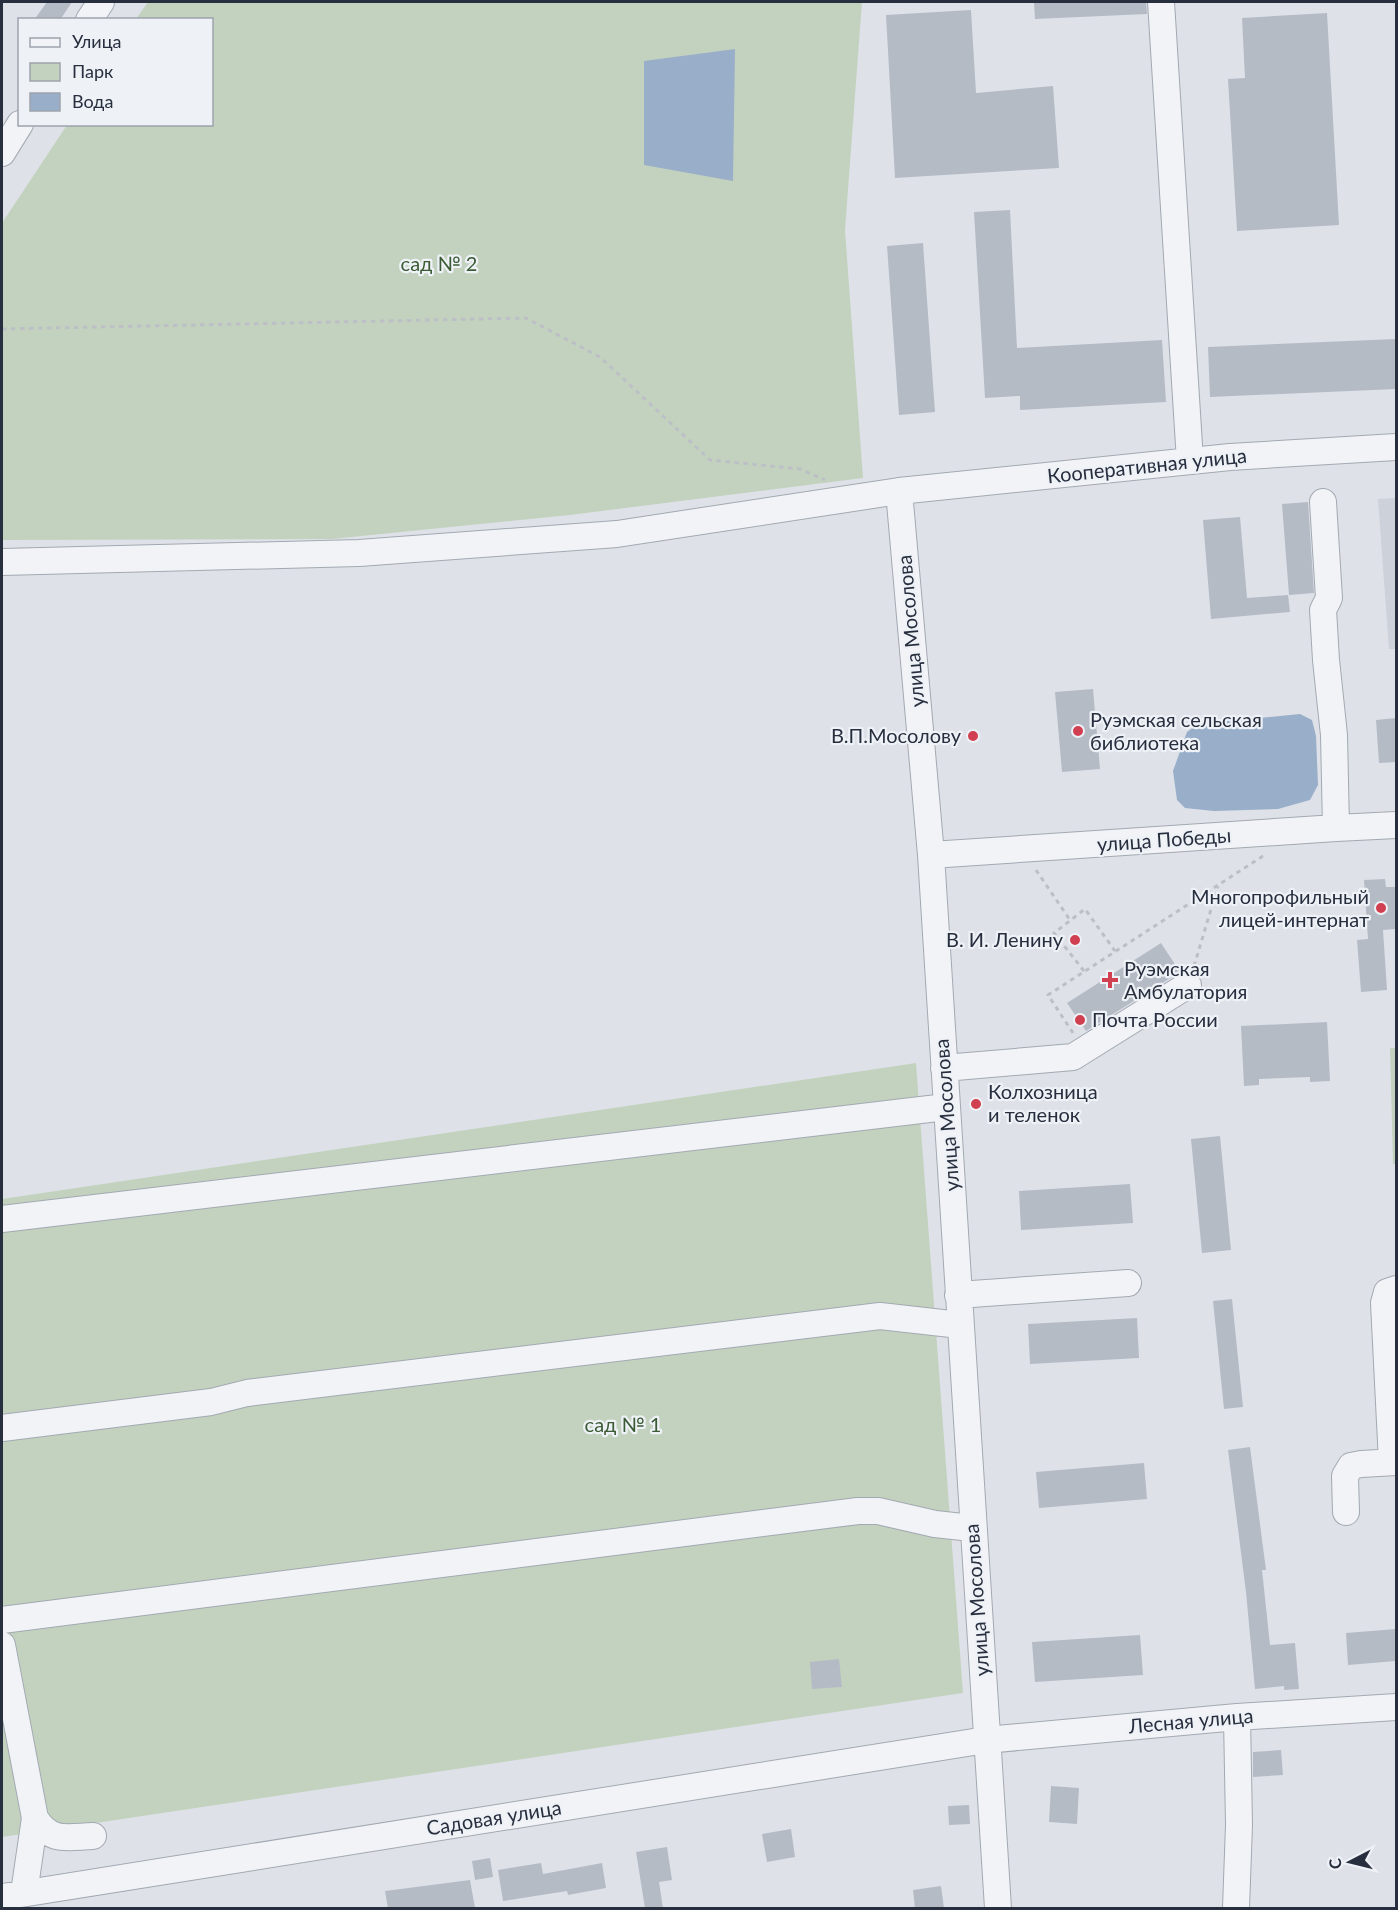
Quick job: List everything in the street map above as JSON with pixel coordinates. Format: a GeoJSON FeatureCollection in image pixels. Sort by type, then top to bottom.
{"type":"FeatureCollection","features":[{"type":"Feature","properties":{"kind":"street"},"geometry":{"type":"LineString","coordinates":[[90,18],[100,2]]}},
{"type":"Feature","properties":{"kind":"street"},"geometry":{"type":"LineString","coordinates":[[1161,2],[1190,461]]}},
{"type":"Feature","properties":{"kind":"street"},"geometry":{"type":"LineString","coordinates":[[2,153],[19,126]]}},
{"type":"Feature","properties":{"kind":"street","name":"Кооперативная улица"},"geometry":{"type":"LineString","coordinates":[[2,561],[359,553],[617,534],[899,491],[1230,457],[1396,447]]}},
{"type":"Feature","properties":{"kind":"street","name":"улица Мосолова"},"geometry":{"type":"LineString","coordinates":[[899,491],[931,855],[972,1528],[998,1908]]}},
{"type":"Feature","properties":{"kind":"street"},"geometry":{"type":"LineString","coordinates":[[1323,502],[1329,598],[1323,610],[1334,735],[1336,828]]}},
{"type":"Feature","properties":{"kind":"street","name":"улица Победы"},"geometry":{"type":"LineString","coordinates":[[931,855],[1396,825]]}},
{"type":"Feature","properties":{"kind":"street"},"geometry":{"type":"LineString","coordinates":[[944,1068],[1073,1057],[1188,986]]}},
{"type":"Feature","properties":{"kind":"street"},"geometry":{"type":"LineString","coordinates":[[2,1219],[946,1107]]}},
{"type":"Feature","properties":{"kind":"street"},"geometry":{"type":"LineString","coordinates":[[958,1295],[1128,1283]]}},
{"type":"Feature","properties":{"kind":"street"},"geometry":{"type":"LineString","coordinates":[[1346,1512],[1345,1476],[1351,1466],[1394,1462],[1384,1303],[1387,1292],[1396,1289]]}},
{"type":"Feature","properties":{"kind":"street"},"geometry":{"type":"LineString","coordinates":[[2,1428],[211,1402],[247,1393],[880,1316],[960,1325]]}},
{"type":"Feature","properties":{"kind":"street"},"geometry":{"type":"LineString","coordinates":[[2,1620],[858,1511],[878,1511],[935,1524],[972,1528]]}},
{"type":"Feature","properties":{"kind":"street"},"geometry":{"type":"LineString","coordinates":[[2,1645],[35,1818],[50,1835],[93,1836]]}},
{"type":"Feature","properties":{"kind":"street","name":"Лесная улица"},"geometry":{"type":"LineString","coordinates":[[986,1740],[1237,1717],[1396,1707]]}},
{"type":"Feature","properties":{"kind":"street"},"geometry":{"type":"LineString","coordinates":[[1236,1908],[1239,1825],[1237,1717]]}},
{"type":"Feature","properties":{"kind":"street","name":"Садовая улица"},"geometry":{"type":"LineString","coordinates":[[13,1895],[986,1740]]}},
{"type":"Feature","properties":{"kind":"street"},"geometry":{"type":"LineString","coordinates":[[13,1895],[35,1818]]}},
{"type":"Feature","properties":{"kind":"path"},"geometry":{"type":"LineString","coordinates":[[2,328],[526,318],[600,357],[710,460],[800,469],[830,482]]}},
{"type":"Feature","properties":{"kind":"path"},"geometry":{"type":"LineString","coordinates":[[1084,1050],[1048,995],[1264,855]]}},
{"type":"Feature","properties":{"kind":"path"},"geometry":{"type":"LineString","coordinates":[[1036,870],[1071,921]]}},
{"type":"Feature","properties":{"kind":"path"},"geometry":{"type":"LineString","coordinates":[[1188,986],[1219,884]]}},
{"type":"Feature","properties":{"kind":"path"},"geometry":{"type":"LineString","coordinates":[[1084,971],[1054,933],[1085,909],[1115,951]]}},
{"type":"Feature","properties":{"kind":"shaded area"},"geometry":{"type":"Polygon","coordinates":[[[1396,498],[1396,649],[1389,649],[1378,499],[1396,498]]]}},
{"type":"Feature","properties":{"kind":"green space","name":"сад № 2"},"geometry":{"type":"Polygon","coordinates":[[[148,2],[862,2],[845,230],[863,478],[570,515],[332,539],[2,540],[2,223],[66,126],[213,126],[213,18],[137,18],[148,2]]]}},
{"type":"Feature","properties":{"kind":"green space"},"geometry":{"type":"Polygon","coordinates":[[[1390,1048],[1396,1048],[1396,1164],[1393,1164],[1390,1048]]]}},
{"type":"Feature","properties":{"kind":"green space","name":"сад № 1"},"geometry":{"type":"Polygon","coordinates":[[[916,1063],[963,1693],[2,1837],[2,1199],[916,1063]]]}},
{"type":"Feature","properties":{"kind":"water"},"geometry":{"type":"Polygon","coordinates":[[[735,49],[733,181],[644,165],[644,61],[735,49]]]}},
{"type":"Feature","properties":{"kind":"water"},"geometry":{"type":"Polygon","coordinates":[[[1300,714],[1312,720],[1316,736],[1318,785],[1310,800],[1278,809],[1214,811],[1185,808],[1177,800],[1173,771],[1187,732],[1198,724],[1300,714]]]}},
{"type":"Feature","properties":{"kind":"building"},"geometry":{"type":"Polygon","coordinates":[[[47,2],[72,2],[61,18],[35,18],[47,2]]]}},
{"type":"Feature","properties":{"kind":"building"},"geometry":{"type":"Polygon","coordinates":[[[1034,2],[1146,2],[1147,14],[1035,19],[1034,2]]]}},
{"type":"Feature","properties":{"kind":"building"},"geometry":{"type":"Polygon","coordinates":[[[971,10],[976,93],[1053,86],[1059,168],[895,178],[886,15],[971,10]]]}},
{"type":"Feature","properties":{"kind":"building"},"geometry":{"type":"Polygon","coordinates":[[[1327,13],[1339,225],[1237,231],[1228,79],[1245,78],[1242,18],[1327,13]]]}},
{"type":"Feature","properties":{"kind":"building"},"geometry":{"type":"Polygon","coordinates":[[[1010,210],[1017,348],[1162,340],[1166,402],[1020,410],[1020,396],[985,398],[974,212],[1010,210]]]}},
{"type":"Feature","properties":{"kind":"building"},"geometry":{"type":"Polygon","coordinates":[[[923,243],[935,412],[899,415],[887,246],[923,243]]]}},
{"type":"Feature","properties":{"kind":"building"},"geometry":{"type":"Polygon","coordinates":[[[1396,339],[1396,389],[1210,397],[1208,347],[1396,339]]]}},
{"type":"Feature","properties":{"kind":"building"},"geometry":{"type":"Polygon","coordinates":[[[1308,502],[1314,593],[1289,595],[1282,504],[1308,502]]]}},
{"type":"Feature","properties":{"kind":"building"},"geometry":{"type":"Polygon","coordinates":[[[1240,517],[1247,598],[1288,595],[1290,612],[1211,619],[1203,520],[1240,517]]]}},
{"type":"Feature","properties":{"kind":"building","name":"Руэмская сельская библиотека"},"geometry":{"type":"Polygon","coordinates":[[[1093,689],[1100,769],[1062,772],[1055,692],[1093,689]]]}},
{"type":"Feature","properties":{"kind":"building"},"geometry":{"type":"Polygon","coordinates":[[[1396,718],[1396,762],[1379,763],[1376,720],[1396,718]]]}},
{"type":"Feature","properties":{"kind":"building"},"geometry":{"type":"Polygon","coordinates":[[[1385,879],[1386,887],[1396,887],[1396,929],[1383,930],[1387,990],[1361,992],[1357,940],[1368,939],[1364,880],[1385,879]]]}},
{"type":"Feature","properties":{"kind":"building"},"geometry":{"type":"Polygon","coordinates":[[[1161,943],[1180,972],[1086,1031],[1067,1003],[1161,943]]]}},
{"type":"Feature","properties":{"kind":"building"},"geometry":{"type":"Polygon","coordinates":[[[1327,1022],[1330,1081],[1310,1082],[1310,1077],[1259,1079],[1259,1085],[1244,1086],[1241,1026],[1327,1022]]]}},
{"type":"Feature","properties":{"kind":"building"},"geometry":{"type":"Polygon","coordinates":[[[1220,1136],[1231,1250],[1202,1253],[1191,1139],[1220,1136]]]}},
{"type":"Feature","properties":{"kind":"building"},"geometry":{"type":"Polygon","coordinates":[[[1130,1184],[1133,1223],[1021,1230],[1019,1191],[1130,1184]]]}},
{"type":"Feature","properties":{"kind":"building"},"geometry":{"type":"Polygon","coordinates":[[[1232,1299],[1243,1407],[1224,1409],[1213,1301],[1232,1299]]]}},
{"type":"Feature","properties":{"kind":"building"},"geometry":{"type":"Polygon","coordinates":[[[1137,1318],[1139,1358],[1030,1364],[1028,1324],[1137,1318]]]}},
{"type":"Feature","properties":{"kind":"building"},"geometry":{"type":"Polygon","coordinates":[[[1250,1447],[1266,1570],[1262,1570],[1270,1645],[1295,1643],[1299,1689],[1284,1690],[1284,1686],[1255,1689],[1246,1592],[1228,1450],[1250,1447]]]}},
{"type":"Feature","properties":{"kind":"building"},"geometry":{"type":"Polygon","coordinates":[[[1144,1463],[1147,1499],[1039,1508],[1036,1472],[1144,1463]]]}},
{"type":"Feature","properties":{"kind":"building"},"geometry":{"type":"Polygon","coordinates":[[[1396,1629],[1396,1661],[1348,1665],[1346,1633],[1396,1629]]]}},
{"type":"Feature","properties":{"kind":"building"},"geometry":{"type":"Polygon","coordinates":[[[1140,1635],[1143,1675],[1035,1682],[1032,1642],[1140,1635]]]}},
{"type":"Feature","properties":{"kind":"building"},"geometry":{"type":"Polygon","coordinates":[[[839,1659],[842,1687],[812,1689],[810,1662],[839,1659]]]}},
{"type":"Feature","properties":{"kind":"building"},"geometry":{"type":"Polygon","coordinates":[[[1281,1750],[1283,1775],[1253,1777],[1253,1752],[1281,1750]]]}},
{"type":"Feature","properties":{"kind":"building"},"geometry":{"type":"Polygon","coordinates":[[[1051,1786],[1079,1788],[1077,1824],[1049,1822],[1051,1786]]]}},
{"type":"Feature","properties":{"kind":"building"},"geometry":{"type":"Polygon","coordinates":[[[969,1805],[970,1824],[949,1825],[948,1806],[969,1805]]]}},
{"type":"Feature","properties":{"kind":"building"},"geometry":{"type":"Polygon","coordinates":[[[791,1829],[795,1857],[767,1862],[762,1834],[791,1829]]]}},
{"type":"Feature","properties":{"kind":"building"},"geometry":{"type":"Polygon","coordinates":[[[667,1847],[672,1880],[659,1882],[663,1908],[645,1908],[636,1852],[667,1847]]]}},
{"type":"Feature","properties":{"kind":"building"},"geometry":{"type":"Polygon","coordinates":[[[490,1858],[493,1877],[475,1880],[472,1861],[490,1858]]]}},
{"type":"Feature","properties":{"kind":"building"},"geometry":{"type":"Polygon","coordinates":[[[541,1863],[543,1874],[602,1863],[606,1888],[568,1895],[567,1891],[503,1901],[498,1870],[541,1863]]]}},
{"type":"Feature","properties":{"kind":"building"},"geometry":{"type":"Polygon","coordinates":[[[470,1880],[475,1908],[388,1908],[385,1891],[470,1880]]]}},
{"type":"Feature","properties":{"kind":"building"},"geometry":{"type":"Polygon","coordinates":[[[941,1886],[944,1908],[915,1908],[913,1890],[941,1886]]]}},
{"type":"Feature","properties":{"kind":"place","name":"Руэмская сельская библиотека"},"geometry":{"type":"Point","coordinates":[1078,731]}},
{"type":"Feature","properties":{"kind":"place","name":"В.П.Мосолову"},"geometry":{"type":"Point","coordinates":[973,736]}},
{"type":"Feature","properties":{"kind":"place","name":"Многопрофильный лицей-интернат"},"geometry":{"type":"Point","coordinates":[1381,908]}},
{"type":"Feature","properties":{"kind":"place","name":"В. И. Ленину"},"geometry":{"type":"Point","coordinates":[1075,940]}},
{"type":"Feature","properties":{"kind":"place","name":"Руэмская Амбулатория"},"geometry":{"type":"Point","coordinates":[1110,980]}},
{"type":"Feature","properties":{"kind":"place","name":"Почта России"},"geometry":{"type":"Point","coordinates":[1080,1020]}},
{"type":"Feature","properties":{"kind":"place","name":"Колхозница и теленок"},"geometry":{"type":"Point","coordinates":[976,1104]}}]}
